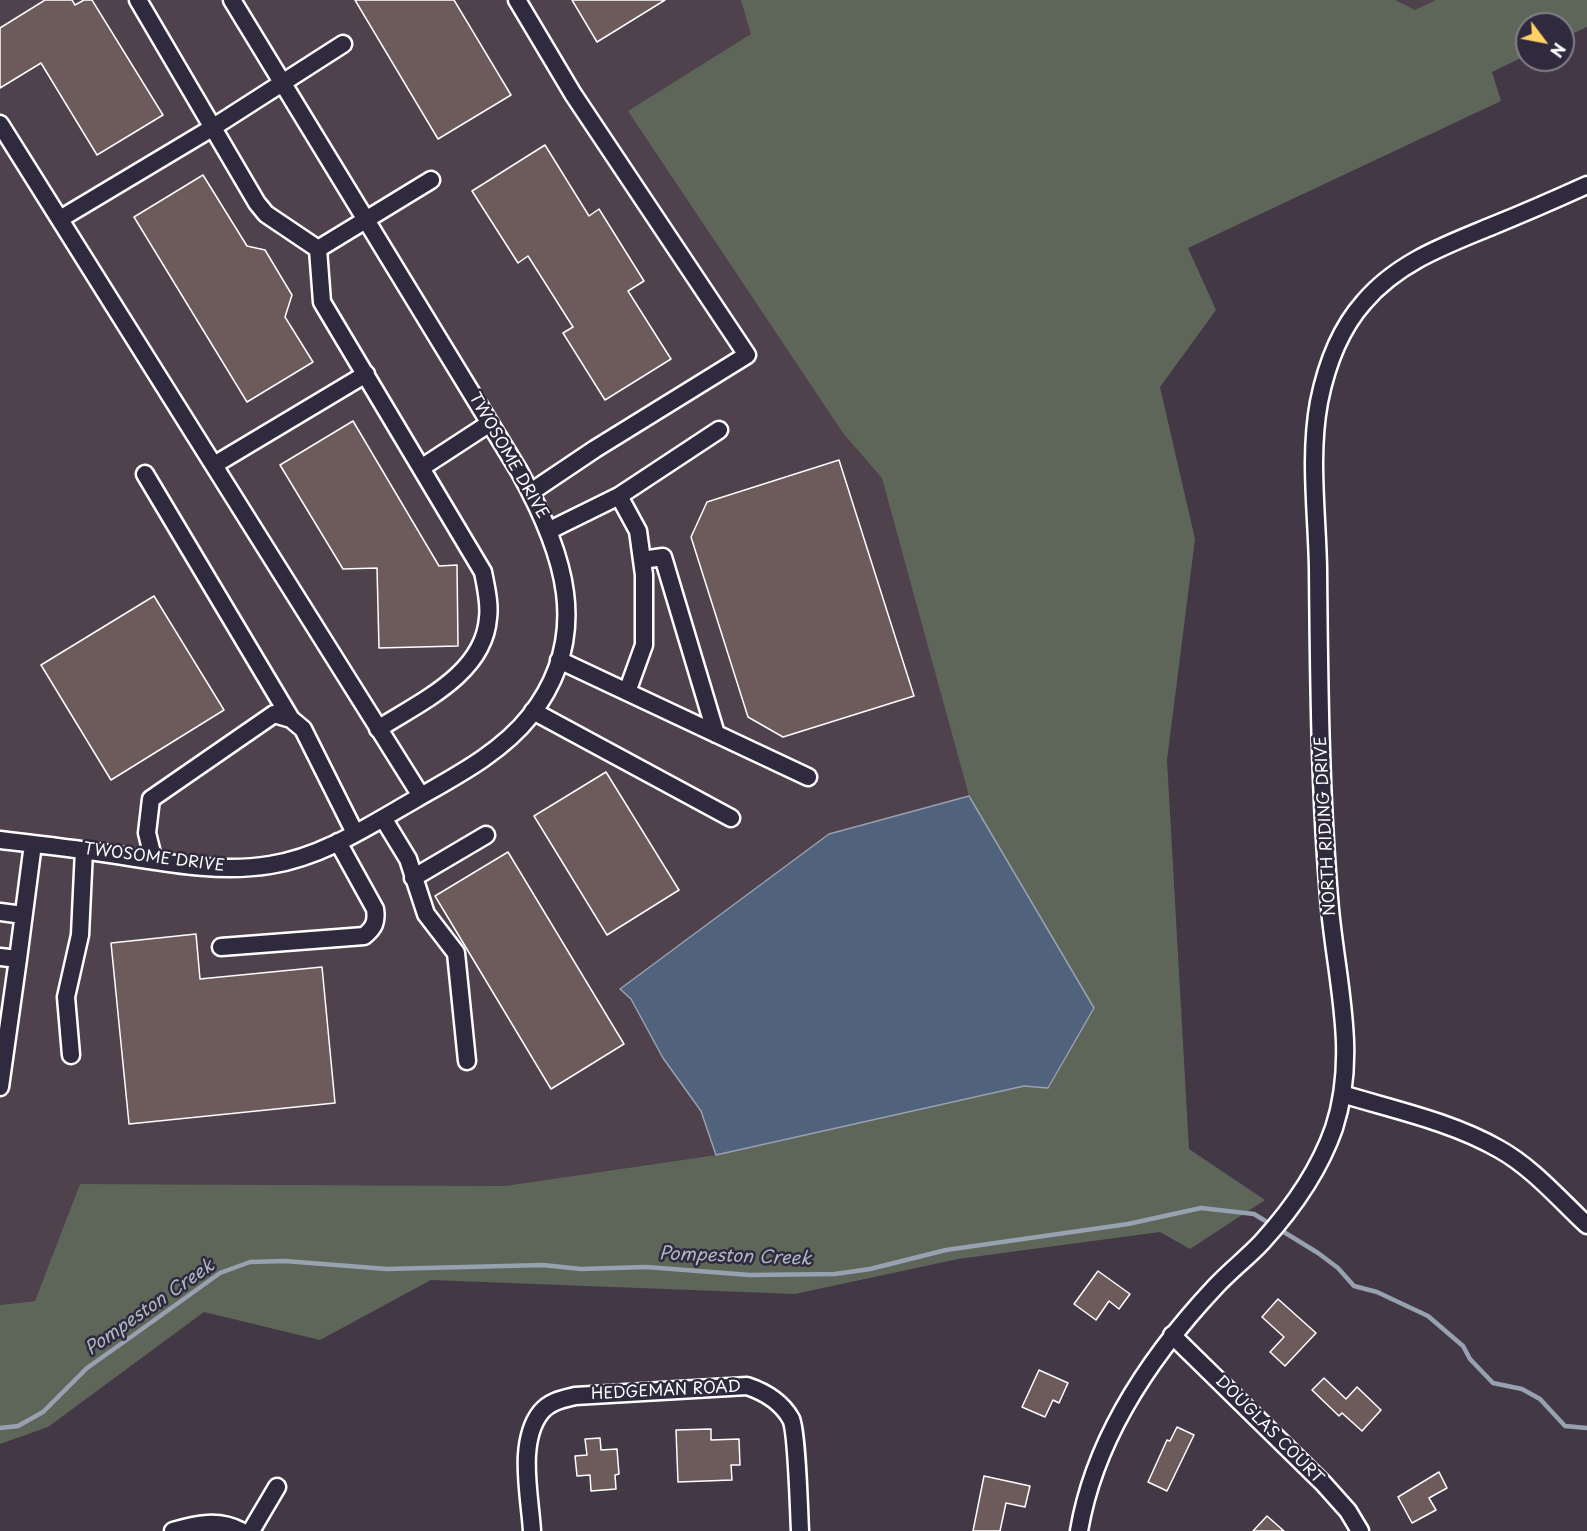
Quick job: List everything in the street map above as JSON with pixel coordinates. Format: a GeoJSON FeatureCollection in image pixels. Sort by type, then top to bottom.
{"type":"FeatureCollection","features":[{"type":"Feature","properties":{"kind":"street"},"geometry":{"type":"LineString","coordinates":[[138,0],[256,203],[266,214],[318,249]]}},
{"type":"Feature","properties":{"kind":"street","name":"TWOSOME DRIVE"},"geometry":{"type":"LineString","coordinates":[[0,840],[206,867],[270,865],[299,858],[338,842],[383,818],[487,755],[534,711],[545,694],[559,660],[567,616],[566,597],[559,559],[550,530],[531,492],[490,423],[232,0]]}},
{"type":"Feature","properties":{"kind":"street"},"geometry":{"type":"LineString","coordinates":[[517,0],[573,94],[747,355],[595,449],[531,492]]}},
{"type":"Feature","properties":{"kind":"street"},"geometry":{"type":"LineString","coordinates":[[60,219],[212,128],[343,44]]}},
{"type":"Feature","properties":{"kind":"street"},"geometry":{"type":"LineString","coordinates":[[0,124],[421,796]]}},
{"type":"Feature","properties":{"kind":"street"},"geometry":{"type":"LineString","coordinates":[[318,249],[431,180]]}},
{"type":"Feature","properties":{"kind":"street","name":"NORTH RIDING DRIVE"},"geometry":{"type":"LineString","coordinates":[[1079,1531],[1094,1476],[1113,1430],[1137,1383],[1172,1335],[1220,1282],[1263,1241],[1304,1190],[1324,1153],[1342,1094],[1346,1062],[1346,1028],[1335,959],[1320,751],[1315,433],[1328,367],[1339,340],[1364,302],[1402,267],[1437,249],[1587,185]]}},
{"type":"Feature","properties":{"kind":"street"},"geometry":{"type":"LineString","coordinates":[[318,249],[322,302],[483,573],[488,618],[483,643],[470,664],[452,680],[378,729]]}},
{"type":"Feature","properties":{"kind":"street"},"geometry":{"type":"LineString","coordinates":[[214,465],[366,374]]}},
{"type":"Feature","properties":{"kind":"street"},"geometry":{"type":"LineString","coordinates":[[421,468],[490,423]]}},
{"type":"Feature","properties":{"kind":"street"},"geometry":{"type":"LineString","coordinates":[[550,530],[620,496],[719,430]]}},
{"type":"Feature","properties":{"kind":"street"},"geometry":{"type":"LineString","coordinates":[[145,474],[291,718],[303,729],[355,833]]}},
{"type":"Feature","properties":{"kind":"street"},"geometry":{"type":"LineString","coordinates":[[620,496],[638,531],[642,560],[644,645],[627,692]]}},
{"type":"Feature","properties":{"kind":"street"},"geometry":{"type":"LineString","coordinates":[[642,560],[663,557],[716,734]]}},
{"type":"Feature","properties":{"kind":"street"},"geometry":{"type":"LineString","coordinates":[[559,660],[808,777]]}},
{"type":"Feature","properties":{"kind":"street"},"geometry":{"type":"LineString","coordinates":[[534,711],[731,818]]}},
{"type":"Feature","properties":{"kind":"street"},"geometry":{"type":"LineString","coordinates":[[154,861],[147,833],[151,798],[274,714],[291,718]]}},
{"type":"Feature","properties":{"kind":"street"},"geometry":{"type":"LineString","coordinates":[[383,818],[408,859],[412,878],[426,914],[456,953],[467,1061]]}},
{"type":"Feature","properties":{"kind":"street"},"geometry":{"type":"LineString","coordinates":[[412,878],[486,835]]}},
{"type":"Feature","properties":{"kind":"street"},"geometry":{"type":"LineString","coordinates":[[221,947],[364,936],[373,929],[376,919],[375,909],[338,842]]}},
{"type":"Feature","properties":{"kind":"street"},"geometry":{"type":"LineString","coordinates":[[0,1087],[33,844]]}},
{"type":"Feature","properties":{"kind":"street"},"geometry":{"type":"LineString","coordinates":[[71,1055],[66,997],[80,935],[84,850]]}},
{"type":"Feature","properties":{"kind":"street"},"geometry":{"type":"LineString","coordinates":[[0,912],[24,915]]}},
{"type":"Feature","properties":{"kind":"street"},"geometry":{"type":"LineString","coordinates":[[0,957],[18,959]]}},
{"type":"Feature","properties":{"kind":"street"},"geometry":{"type":"LineString","coordinates":[[1342,1094],[1449,1126],[1499,1149],[1528,1169],[1586,1222]]}},
{"type":"Feature","properties":{"kind":"street","name":"DOUGLAS COURT"},"geometry":{"type":"LineString","coordinates":[[1172,1335],[1323,1483],[1348,1511],[1360,1531]]}},
{"type":"Feature","properties":{"kind":"street","name":"HEDGEMAN ROAD"},"geometry":{"type":"LineString","coordinates":[[532,1531],[528,1448],[541,1412],[555,1401],[575,1396],[747,1386],[772,1398],[792,1421],[800,1531]]}},
{"type":"Feature","properties":{"kind":"street"},"geometry":{"type":"LineString","coordinates":[[251,1531],[277,1487]]}},
{"type":"Feature","properties":{"kind":"street"},"geometry":{"type":"LineString","coordinates":[[173,1531],[207,1523],[230,1526],[241,1531]]}},
{"type":"Feature","properties":{"kind":"shaded area"},"geometry":{"type":"Polygon","coordinates":[[[0,0],[1587,0],[1587,21],[1575,22],[1575,12],[1515,12],[1515,31],[1260,179],[1041,344],[1125,1050],[716,1155],[505,1186],[80,1184],[35,1301],[0,1305],[0,0]]]}},
{"type":"Feature","properties":{"kind":"green space"},"geometry":{"type":"Polygon","coordinates":[[[741,0],[1395,0],[1415,10],[1436,0],[1587,0],[1587,27],[1575,32],[1575,12],[1515,12],[1515,61],[1492,72],[1501,101],[1188,248],[1216,310],[1160,387],[1195,539],[1167,760],[1189,1149],[1265,1200],[1190,1249],[1160,1232],[958,1259],[795,1294],[431,1280],[320,1340],[204,1312],[48,1427],[0,1444],[0,1305],[35,1301],[80,1184],[505,1186],[716,1155],[1024,1086],[1049,1088],[1093,1008],[969,796],[882,478],[843,433],[628,111],[751,34],[741,0]]]}},
{"type":"Feature","properties":{"kind":"water"},"geometry":{"type":"Polygon","coordinates":[[[969,796],[1094,1008],[1048,1088],[1024,1086],[716,1155],[701,1111],[663,1058],[631,999],[620,989],[829,834],[969,796]]]}},
{"type":"Feature","properties":{"kind":"building"},"geometry":{"type":"Polygon","coordinates":[[[45,0],[72,0],[75,5],[84,0],[92,0],[163,115],[97,155],[41,63],[0,88],[0,28],[45,0]]]}},
{"type":"Feature","properties":{"kind":"building"},"geometry":{"type":"Polygon","coordinates":[[[355,0],[454,0],[511,95],[438,139],[355,0]]]}},
{"type":"Feature","properties":{"kind":"building"},"geometry":{"type":"Polygon","coordinates":[[[572,0],[665,0],[597,42],[572,0]]]}},
{"type":"Feature","properties":{"kind":"building"},"geometry":{"type":"Polygon","coordinates":[[[545,145],[589,216],[599,209],[644,281],[628,291],[671,359],[605,400],[563,333],[573,327],[528,256],[518,263],[472,191],[545,145]]]}},
{"type":"Feature","properties":{"kind":"building"},"geometry":{"type":"Polygon","coordinates":[[[203,175],[247,246],[265,250],[292,295],[285,317],[313,362],[247,402],[134,217],[203,175]]]}},
{"type":"Feature","properties":{"kind":"building"},"geometry":{"type":"Polygon","coordinates":[[[353,421],[439,566],[457,565],[458,646],[379,648],[377,568],[343,569],[280,465],[353,421]]]}},
{"type":"Feature","properties":{"kind":"building"},"geometry":{"type":"Polygon","coordinates":[[[839,460],[914,696],[783,737],[748,717],[691,537],[707,502],[839,460]]]}},
{"type":"Feature","properties":{"kind":"building"},"geometry":{"type":"Polygon","coordinates":[[[154,596],[224,710],[111,780],[41,665],[154,596]]]}},
{"type":"Feature","properties":{"kind":"building"},"geometry":{"type":"Polygon","coordinates":[[[606,772],[679,890],[607,935],[534,816],[606,772]]]}},
{"type":"Feature","properties":{"kind":"building"},"geometry":{"type":"Polygon","coordinates":[[[508,852],[624,1044],[551,1089],[435,896],[508,852]]]}},
{"type":"Feature","properties":{"kind":"building"},"geometry":{"type":"Polygon","coordinates":[[[196,934],[200,979],[322,967],[335,1103],[129,1124],[111,943],[196,934]]]}},
{"type":"Feature","properties":{"kind":"building"},"geometry":{"type":"Polygon","coordinates":[[[1098,1271],[1130,1294],[1119,1309],[1109,1301],[1096,1320],[1074,1304],[1098,1271]]]}},
{"type":"Feature","properties":{"kind":"building"},"geometry":{"type":"Polygon","coordinates":[[[1278,1299],[1316,1333],[1285,1366],[1270,1352],[1284,1337],[1262,1317],[1278,1299]]]}},
{"type":"Feature","properties":{"kind":"building"},"geometry":{"type":"Polygon","coordinates":[[[1039,1370],[1068,1383],[1059,1403],[1053,1400],[1045,1417],[1022,1407],[1039,1370]]]}},
{"type":"Feature","properties":{"kind":"building"},"geometry":{"type":"Polygon","coordinates":[[[1324,1378],[1346,1399],[1357,1387],[1381,1410],[1362,1431],[1342,1413],[1339,1416],[1312,1390],[1324,1378]]]}},
{"type":"Feature","properties":{"kind":"building"},"geometry":{"type":"Polygon","coordinates":[[[1177,1427],[1194,1435],[1167,1491],[1148,1482],[1167,1440],[1170,1441],[1177,1427]]]}},
{"type":"Feature","properties":{"kind":"building"},"geometry":{"type":"Polygon","coordinates":[[[711,1429],[711,1440],[739,1439],[740,1465],[731,1465],[732,1480],[678,1482],[676,1430],[711,1429]]]}},
{"type":"Feature","properties":{"kind":"building"},"geometry":{"type":"Polygon","coordinates":[[[600,1438],[601,1450],[617,1449],[619,1474],[615,1475],[616,1489],[591,1491],[590,1475],[577,1476],[575,1456],[587,1455],[585,1439],[600,1438]]]}},
{"type":"Feature","properties":{"kind":"building"},"geometry":{"type":"Polygon","coordinates":[[[1439,1472],[1447,1488],[1429,1498],[1436,1510],[1412,1523],[1398,1497],[1439,1472]]]}},
{"type":"Feature","properties":{"kind":"building"},"geometry":{"type":"Polygon","coordinates":[[[984,1476],[1030,1486],[1025,1507],[1006,1503],[1000,1531],[973,1531],[984,1476]]]}},
{"type":"Feature","properties":{"kind":"building"},"geometry":{"type":"Polygon","coordinates":[[[1267,1516],[1284,1531],[1253,1531],[1267,1516]]]}},
{"type":"Feature","properties":{"kind":"waterway","name":"Pompeston Creek"},"geometry":{"type":"LineString","coordinates":[[0,1428],[18,1426],[43,1412],[87,1368],[220,1273],[250,1262],[285,1261],[387,1269],[543,1265],[581,1269],[646,1267],[750,1275],[835,1274],[870,1269],[946,1250],[1128,1224],[1201,1208],[1254,1214],[1272,1225]]}},
{"type":"Feature","properties":{"kind":"waterway","name":"Pompeston Creek"},"geometry":{"type":"LineString","coordinates":[[1279,1229],[1338,1268],[1354,1286],[1377,1292],[1428,1316],[1463,1346],[1470,1359],[1493,1383],[1522,1389],[1540,1399],[1565,1426],[1587,1428]]}}]}
